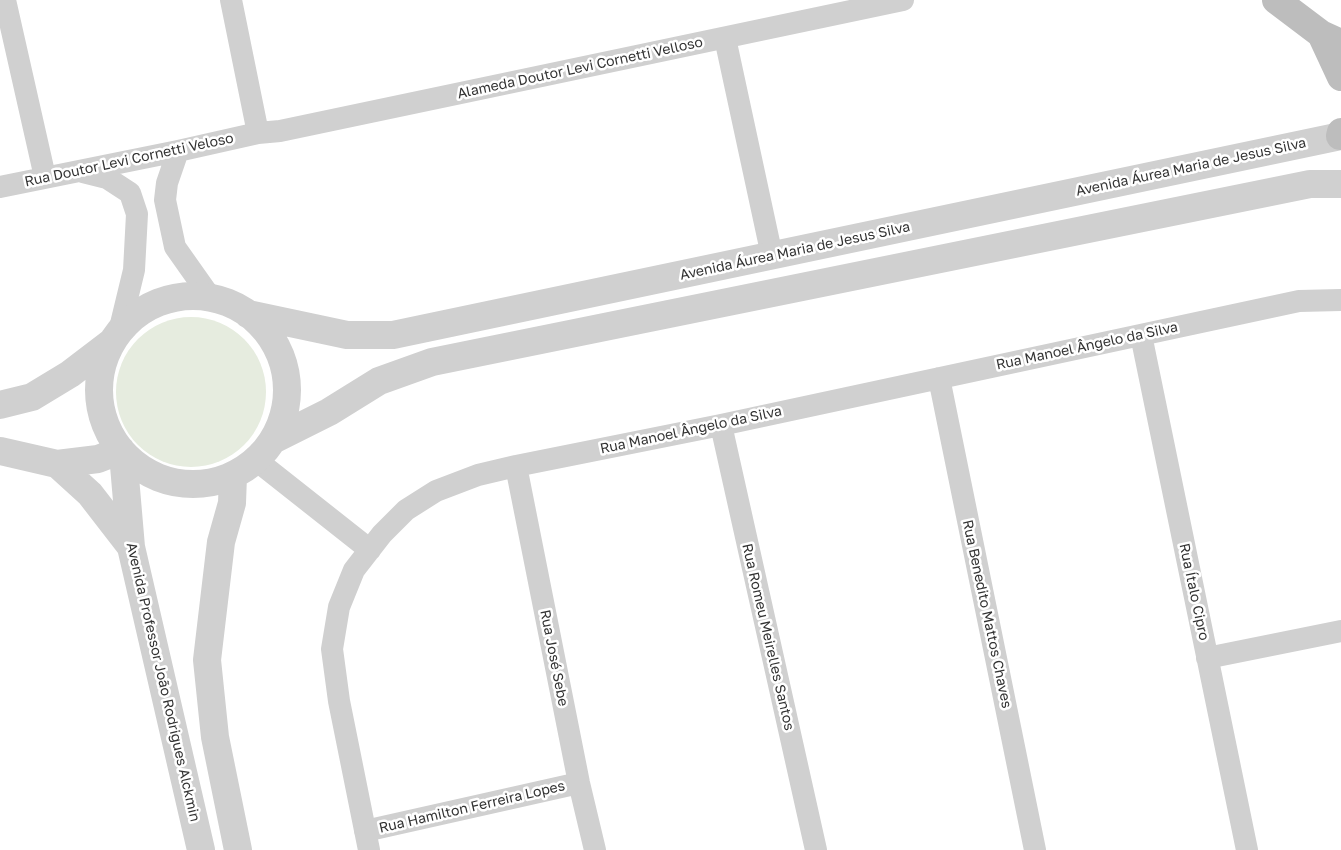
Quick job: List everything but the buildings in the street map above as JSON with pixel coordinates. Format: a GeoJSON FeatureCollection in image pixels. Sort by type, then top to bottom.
{"type":"FeatureCollection","features":[{"type":"Feature","properties":{"kind":"main road"},"geometry":{"type":"LineString","coordinates":[[1276,0],[1331,39],[1341,77]]}},
{"type":"Feature","properties":{"kind":"street"},"geometry":{"type":"LineString","coordinates":[[5,0],[45,177]]}},
{"type":"Feature","properties":{"kind":"street"},"geometry":{"type":"LineString","coordinates":[[231,0],[258,133]]}},
{"type":"Feature","properties":{"kind":"street","name":"Alameda Doutor Levi Cornetti Velloso"},"geometry":{"type":"LineString","coordinates":[[258,133],[280,131],[902,0]]}},
{"type":"Feature","properties":{"kind":"street"},"geometry":{"type":"LineString","coordinates":[[724,38],[772,256]]}},
{"type":"Feature","properties":{"kind":"street","name":"Rua Doutor Levi Cornetti Veloso"},"geometry":{"type":"LineString","coordinates":[[0,187],[258,133]]}},
{"type":"Feature","properties":{"kind":"street","name":"Avenida Áurea Maria de Jesus Silva"},"geometry":{"type":"LineString","coordinates":[[248,314],[347,335],[393,335],[1341,134]]}},
{"type":"Feature","properties":{"kind":"street"},"geometry":{"type":"LineString","coordinates":[[178,151],[165,200],[175,247],[211,298]]}},
{"type":"Feature","properties":{"kind":"street"},"geometry":{"type":"LineString","coordinates":[[80,171],[107,178],[130,193],[137,214],[134,270],[116,337],[101,369],[99,399],[106,429],[122,452],[146,472],[175,482],[204,484],[233,476],[265,450],[379,381],[432,362],[1310,184],[1341,184]]}},
{"type":"Feature","properties":{"kind":"street"},"geometry":{"type":"LineString","coordinates":[[0,405],[32,397],[70,374],[116,337],[138,314],[160,302],[186,297],[211,298],[230,304],[248,314],[268,333],[282,358],[287,386],[284,414],[265,450]]}},
{"type":"Feature","properties":{"kind":"street","name":"Rua Manoel Ângelo da Silva"},"geometry":{"type":"LineString","coordinates":[[367,840],[339,700],[332,649],[339,607],[354,570],[382,534],[406,510],[436,491],[478,475],[516,466],[721,425],[1299,301],[1341,300]]}},
{"type":"Feature","properties":{"kind":"street","name":"Rua Ítalo Cipro"},"geometry":{"type":"LineString","coordinates":[[1141,335],[1247,850]]}},
{"type":"Feature","properties":{"kind":"street","name":"Rua Benedito Mattos Chaves"},"geometry":{"type":"LineString","coordinates":[[938,378],[1035,850]]}},
{"type":"Feature","properties":{"kind":"street","name":"Rua Romeu Meirelles Santos"},"geometry":{"type":"LineString","coordinates":[[721,425],[816,850]]}},
{"type":"Feature","properties":{"kind":"street"},"geometry":{"type":"LineString","coordinates":[[265,450],[370,550]]}},
{"type":"Feature","properties":{"kind":"street"},"geometry":{"type":"LineString","coordinates":[[0,451],[57,464],[98,458],[122,452]]}},
{"type":"Feature","properties":{"kind":"street","name":"Avenida Professor João Rodrigues Alckmin"},"geometry":{"type":"LineString","coordinates":[[122,452],[131,547],[201,850]]}},
{"type":"Feature","properties":{"kind":"street"},"geometry":{"type":"LineString","coordinates":[[57,464],[90,494],[131,547]]}},
{"type":"Feature","properties":{"kind":"street","name":"Rua José Sebe"},"geometry":{"type":"LineString","coordinates":[[516,466],[579,783],[595,850]]}},
{"type":"Feature","properties":{"kind":"street"},"geometry":{"type":"LineString","coordinates":[[233,476],[232,503],[221,542],[207,660],[215,737],[238,850]]}},
{"type":"Feature","properties":{"kind":"street"},"geometry":{"type":"LineString","coordinates":[[1207,658],[1341,631]]}},
{"type":"Feature","properties":{"kind":"street","name":"Rua Hamilton Ferreira Lopes"},"geometry":{"type":"LineString","coordinates":[[367,840],[579,783]]}},
{"type":"Feature","properties":{"kind":"shaded area"},"geometry":{"type":"Polygon","coordinates":[[[191,317],[220,323],[244,339],[260,363],[266,392],[260,421],[244,445],[220,461],[191,467],[162,461],[138,445],[122,421],[116,392],[122,363],[138,339],[162,323],[191,317]]]}}]}
